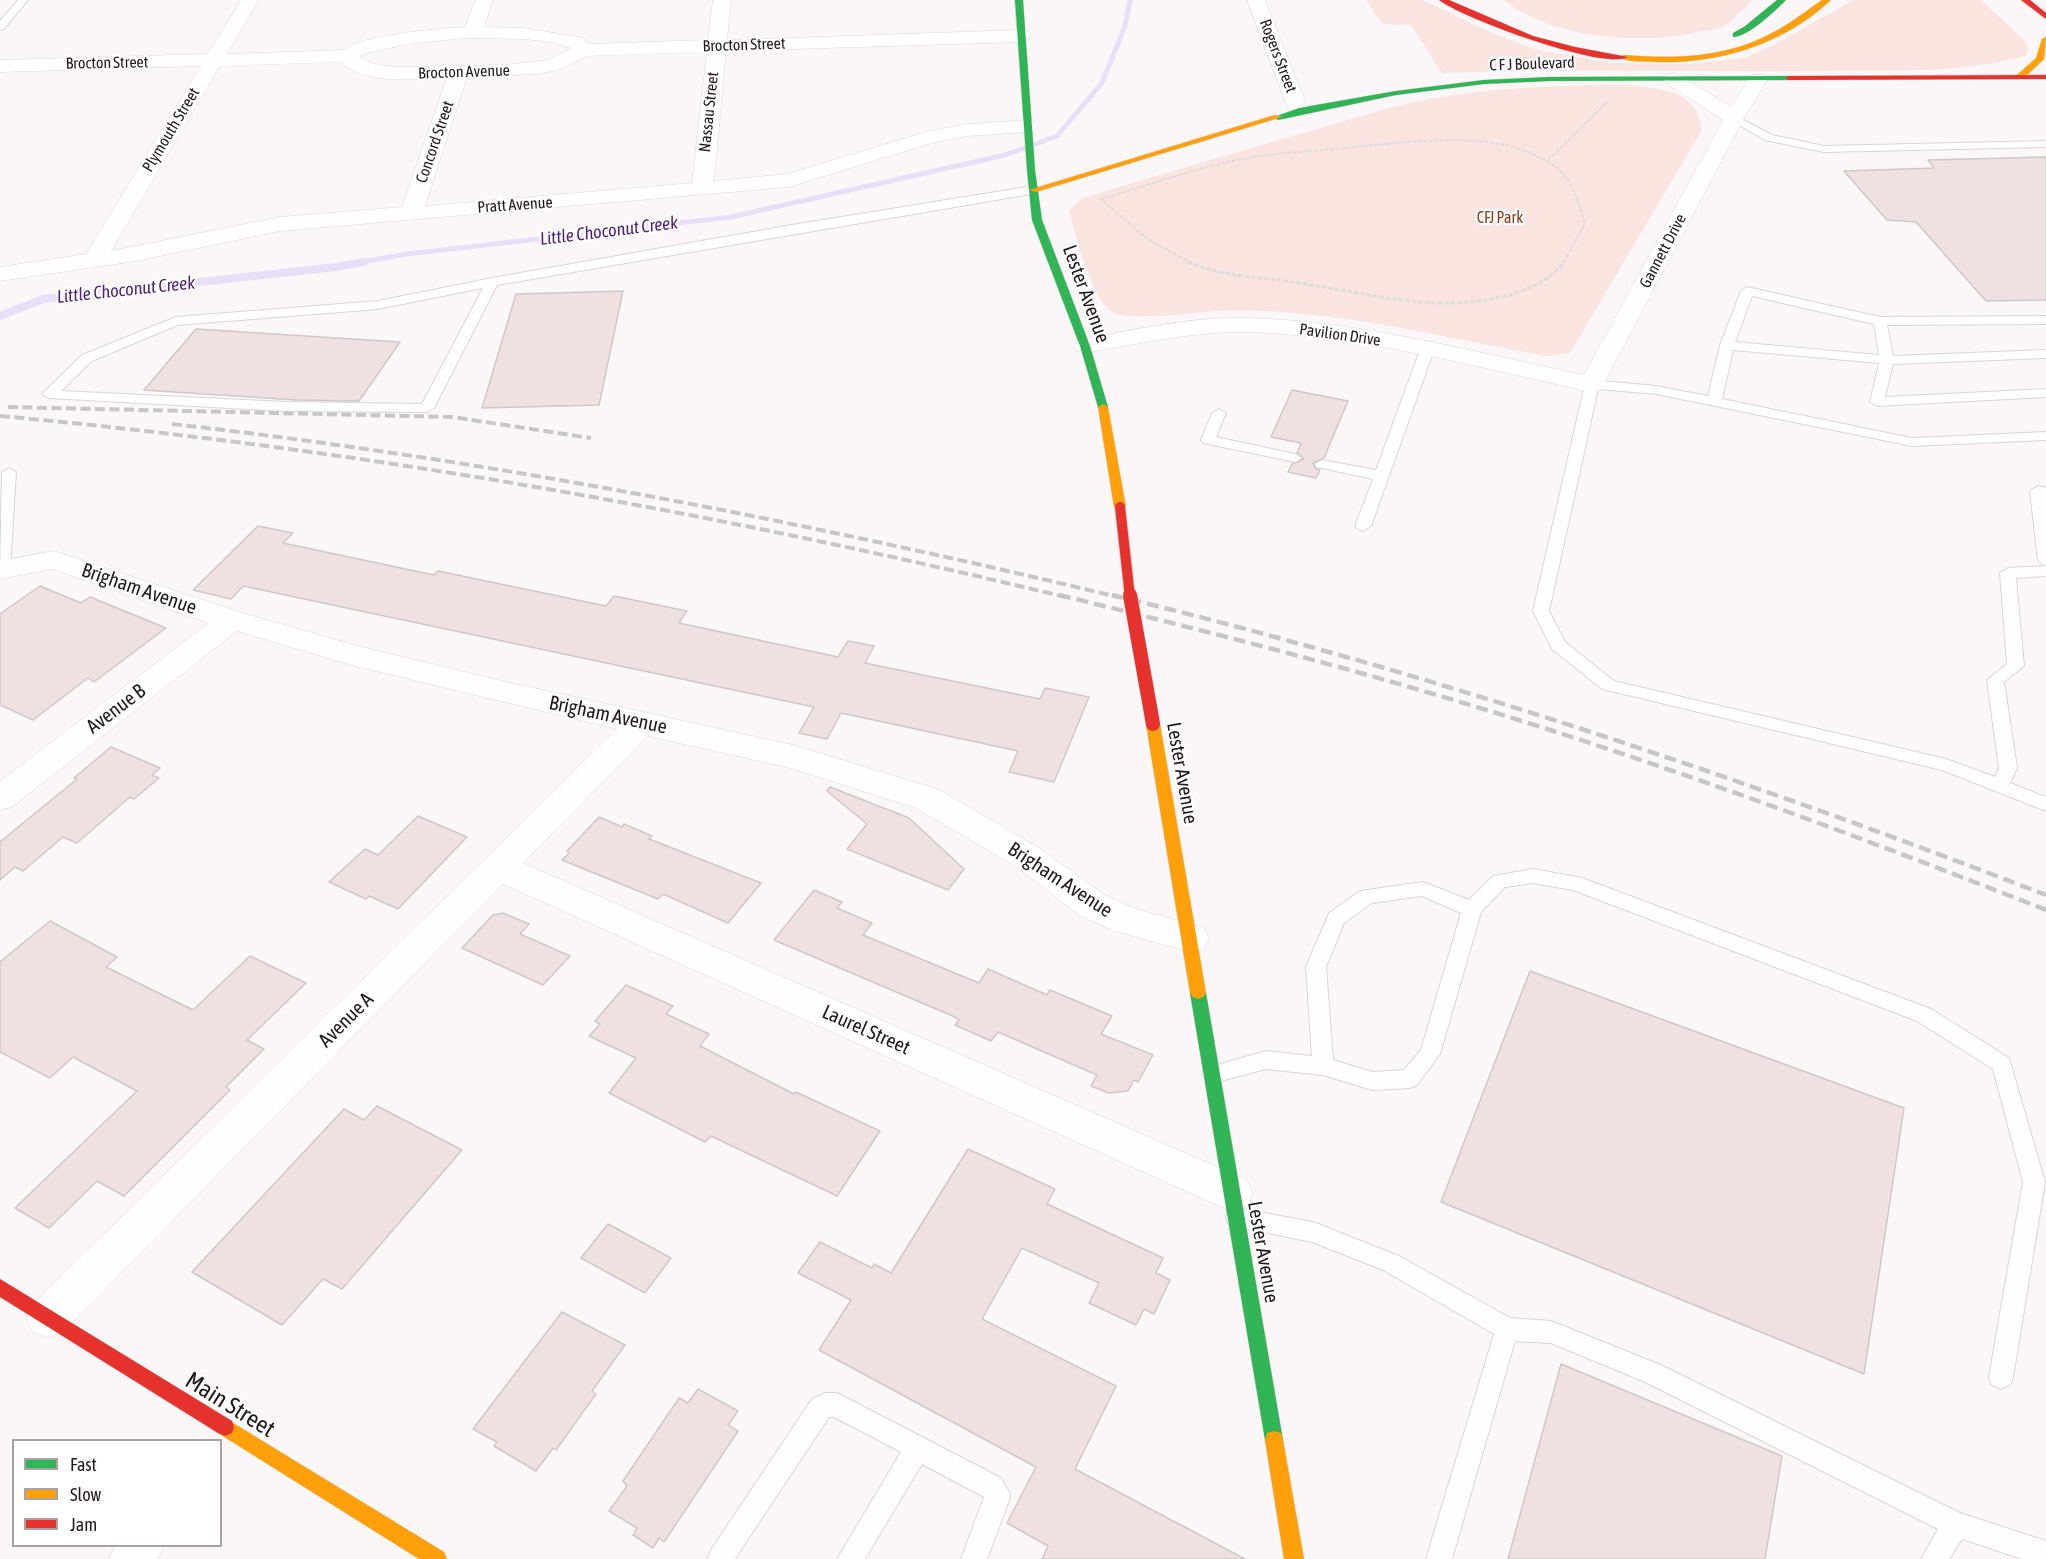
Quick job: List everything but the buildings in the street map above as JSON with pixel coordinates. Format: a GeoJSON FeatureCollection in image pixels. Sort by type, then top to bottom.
{"type":"FeatureCollection","features":[{"type":"Feature","properties":{"kind":"main road","name":"Lester Avenue"},"geometry":{"type":"LineString","coordinates":[[1019,0],[1030,163],[1037,220],[1085,346],[1104,411],[1120,507],[1129,590],[1191,938],[1294,1559]]}},
{"type":"Feature","properties":{"kind":"main road"},"geometry":{"type":"LineString","coordinates":[[1443,0],[1528,39],[1598,54],[1643,58],[1710,56],[1749,47],[1763,41],[1827,0]]}},
{"type":"Feature","properties":{"kind":"main road"},"geometry":{"type":"LineString","coordinates":[[1489,5],[1509,18],[1546,32],[1600,43],[1655,47],[1715,42],[1733,36],[1747,29],[1782,0]]}},
{"type":"Feature","properties":{"kind":"main road"},"geometry":{"type":"LineString","coordinates":[[2025,0],[2046,17]]}},
{"type":"Feature","properties":{"kind":"main road"},"geometry":{"type":"LineString","coordinates":[[2020,77],[2040,59],[2046,39]]}},
{"type":"Feature","properties":{"kind":"main road","name":"C F J Boulevard"},"geometry":{"type":"LineString","coordinates":[[1033,190],[1299,111],[1396,93],[1484,82],[2046,77]]}},
{"type":"Feature","properties":{"kind":"main road","name":"Main Street"},"geometry":{"type":"LineString","coordinates":[[0,1287],[48,1318],[204,1430],[220,1439]]}},
{"type":"Feature","properties":{"kind":"main road","name":"Main Street"},"geometry":{"type":"LineString","coordinates":[[222,1440],[437,1559]]}},
{"type":"Feature","properties":{"kind":"street","name":"Plymouth Street"},"geometry":{"type":"LineString","coordinates":[[94,260],[249,0]]}},
{"type":"Feature","properties":{"kind":"street"},"geometry":{"type":"LineString","coordinates":[[484,0],[472,34],[547,34],[577,42],[582,50]]}},
{"type":"Feature","properties":{"kind":"street","name":"Nassau Street"},"geometry":{"type":"LineString","coordinates":[[702,189],[722,0]]}},
{"type":"Feature","properties":{"kind":"street","name":"Rogers Street"},"geometry":{"type":"LineString","coordinates":[[1256,0],[1299,111]]}},
{"type":"Feature","properties":{"kind":"street","name":"Brocton Avenue"},"geometry":{"type":"LineString","coordinates":[[213,60],[349,56],[356,50],[390,41],[472,34]]}},
{"type":"Feature","properties":{"kind":"street","name":"Brocton Street"},"geometry":{"type":"LineString","coordinates":[[582,50],[1022,36]]}},
{"type":"Feature","properties":{"kind":"street","name":"Brocton Avenue"},"geometry":{"type":"LineString","coordinates":[[349,56],[349,60],[361,67],[412,74],[524,70],[573,56],[582,50]]}},
{"type":"Feature","properties":{"kind":"street","name":"Brocton Street"},"geometry":{"type":"LineString","coordinates":[[0,66],[213,60]]}},
{"type":"Feature","properties":{"kind":"street","name":"Concord Street"},"geometry":{"type":"LineString","coordinates":[[411,213],[459,71]]}},
{"type":"Feature","properties":{"kind":"street"},"geometry":{"type":"LineString","coordinates":[[1673,79],[1734,118]]}},
{"type":"Feature","properties":{"kind":"street","name":"Gannett Drive"},"geometry":{"type":"LineString","coordinates":[[1592,384],[1734,118],[1758,79]]}},
{"type":"Feature","properties":{"kind":"street","name":"Pratt Avenue"},"geometry":{"type":"LineString","coordinates":[[0,274],[94,260],[280,224],[789,180],[929,137],[968,130],[1028,129]]}},
{"type":"Feature","properties":{"kind":"street","name":"Pavilion Drive"},"geometry":{"type":"LineString","coordinates":[[1085,346],[1165,331],[1242,326],[1309,329],[1427,350],[1592,384]]}},
{"type":"Feature","properties":{"kind":"street","name":"Brigham Avenue"},"geometry":{"type":"LineString","coordinates":[[1,570],[54,560],[232,620],[355,656],[502,692],[793,757],[928,799],[1027,857],[1092,905],[1127,921],[1191,938]]}},
{"type":"Feature","properties":{"kind":"street","name":"Avenue B"},"geometry":{"type":"LineString","coordinates":[[0,798],[232,620]]}},
{"type":"Feature","properties":{"kind":"street","name":"Avenue A"},"geometry":{"type":"LineString","coordinates":[[48,1318],[643,722]]}},
{"type":"Feature","properties":{"kind":"street","name":"Laurel Street"},"geometry":{"type":"LineString","coordinates":[[498,867],[1235,1206]]}},
{"type":"Feature","properties":{"kind":"lane"},"geometry":{"type":"LineString","coordinates":[[0,27],[22,0]]}},
{"type":"Feature","properties":{"kind":"lane"},"geometry":{"type":"LineString","coordinates":[[1734,118],[1769,138],[1824,149],[2046,144]]}},
{"type":"Feature","properties":{"kind":"lane"},"geometry":{"type":"LineString","coordinates":[[492,282],[427,408],[222,405],[49,394],[87,358],[176,321],[378,305],[492,282],[624,261],[792,229],[1033,190]]}},
{"type":"Feature","properties":{"kind":"lane"},"geometry":{"type":"LineString","coordinates":[[1714,402],[1727,345],[1747,291],[1880,321],[2046,320]]}},
{"type":"Feature","properties":{"kind":"lane"},"geometry":{"type":"LineString","coordinates":[[1880,321],[1887,360],[1877,402],[2046,393]]}},
{"type":"Feature","properties":{"kind":"lane"},"geometry":{"type":"LineString","coordinates":[[1727,345],[1887,360],[2046,354]]}},
{"type":"Feature","properties":{"kind":"lane"},"geometry":{"type":"LineString","coordinates":[[1364,526],[1427,350]]}},
{"type":"Feature","properties":{"kind":"lane"},"geometry":{"type":"LineString","coordinates":[[2046,436],[1912,442],[1656,390],[1592,384],[1541,611],[1558,645],[1608,685],[1946,765],[2046,804]]}},
{"type":"Feature","properties":{"kind":"lane"},"geometry":{"type":"LineString","coordinates":[[1219,413],[1208,440],[1295,458]]}},
{"type":"Feature","properties":{"kind":"lane"},"geometry":{"type":"LineString","coordinates":[[1322,464],[1381,476]]}},
{"type":"Feature","properties":{"kind":"lane"},"geometry":{"type":"LineString","coordinates":[[1,570],[9,472]]}},
{"type":"Feature","properties":{"kind":"lane"},"geometry":{"type":"LineString","coordinates":[[2046,493],[2038,491],[2046,561]]}},
{"type":"Feature","properties":{"kind":"lane"},"geometry":{"type":"LineString","coordinates":[[2000,786],[2008,768],[1995,680],[2016,666],[2007,573],[2046,571]]}},
{"type":"Feature","properties":{"kind":"lane"},"geometry":{"type":"LineString","coordinates":[[1213,1074],[1266,1060],[1323,1066],[1372,1081],[1410,1079],[1430,1054],[1472,909],[1500,881],[1533,876],[1575,883],[1924,1015],[2002,1064],[2034,1182],[2001,1377]]}},
{"type":"Feature","properties":{"kind":"lane"},"geometry":{"type":"LineString","coordinates":[[1323,1066],[1316,967],[1336,918],[1367,896],[1423,889],[1472,909]]}},
{"type":"Feature","properties":{"kind":"lane"},"geometry":{"type":"LineString","coordinates":[[1235,1206],[1313,1232],[1391,1263],[1507,1329],[1551,1332],[1654,1374],[1956,1524],[2046,1554]]}},
{"type":"Feature","properties":{"kind":"lane"},"geometry":{"type":"LineString","coordinates":[[1439,1559],[1507,1329]]}},
{"type":"Feature","properties":{"kind":"lane"},"geometry":{"type":"LineString","coordinates":[[720,1559],[821,1407],[826,1405],[836,1405],[992,1487],[997,1494],[975,1559]]}},
{"type":"Feature","properties":{"kind":"lane"},"geometry":{"type":"LineString","coordinates":[[850,1559],[918,1448]]}},
{"type":"Feature","properties":{"kind":"lane"},"geometry":{"type":"LineString","coordinates":[[1934,1559],[1956,1524]]}},
{"type":"Feature","properties":{"kind":"path"},"geometry":{"type":"LineString","coordinates":[[1548,160],[1610,99]]}},
{"type":"Feature","properties":{"kind":"path"},"geometry":{"type":"LineString","coordinates":[[1437,140],[1498,143],[1548,160],[1559,168],[1576,193],[1585,224],[1567,256],[1547,280],[1509,296],[1459,305],[1408,302],[1213,272],[1181,259],[1145,239],[1101,199],[1201,169],[1258,156],[1323,149],[1437,140]]}},
{"type":"Feature","properties":{"kind":"green space"},"geometry":{"type":"Polygon","coordinates":[[[1366,0],[1423,0],[1492,33],[1534,49],[1611,63],[1689,64],[1745,58],[1854,0],[1981,0],[2022,38],[2029,49],[2025,56],[2001,62],[1924,70],[1442,73],[1411,25],[1382,24],[1366,0]]]}},
{"type":"Feature","properties":{"kind":"green space"},"geometry":{"type":"Polygon","coordinates":[[[1504,0],[1753,0],[1720,28],[1676,36],[1625,38],[1571,31],[1524,13],[1504,0]]]}},
{"type":"Feature","properties":{"kind":"green space","name":"CFJ Park"},"geometry":{"type":"Polygon","coordinates":[[[1630,85],[1666,90],[1686,99],[1699,117],[1702,130],[1570,353],[1547,356],[1382,324],[1298,313],[1214,311],[1134,316],[1114,313],[1106,306],[1092,282],[1069,210],[1083,198],[1414,102],[1504,89],[1630,85]]]}},
{"type":"Feature","properties":{"kind":"waterway","name":"Little Choconut Creek"},"geometry":{"type":"LineString","coordinates":[[356,263],[407,254],[731,217],[1005,155],[1057,136],[1102,83],[1125,26],[1130,0]]}},
{"type":"Feature","properties":{"kind":"waterway","name":"Little Choconut Creek"},"geometry":{"type":"LineString","coordinates":[[0,316],[43,299],[364,262]]}},
{"type":"Feature","properties":{"kind":"railway"},"geometry":{"type":"LineString","coordinates":[[8,407],[452,417],[591,438]]}},
{"type":"Feature","properties":{"kind":"railway"},"geometry":{"type":"LineString","coordinates":[[0,416],[269,446],[536,487],[801,538],[1065,597]]}},
{"type":"Feature","properties":{"kind":"railway"},"geometry":{"type":"LineString","coordinates":[[172,424],[411,456],[648,496],[884,543],[1118,597]]}},
{"type":"Feature","properties":{"kind":"railway"},"geometry":{"type":"LineString","coordinates":[[1059,595],[1304,658],[1547,729],[1798,815],[2046,910]]}},
{"type":"Feature","properties":{"kind":"railway"},"geometry":{"type":"LineString","coordinates":[[1112,595],[1349,658],[1584,730],[1816,809],[2046,895]]}},
{"type":"Feature","properties":{"kind":"traffic: fast"},"geometry":{"type":"LineString","coordinates":[[1019,0],[1031,170],[1037,220],[1085,346],[1103,407]]}},
{"type":"Feature","properties":{"kind":"traffic: fast"},"geometry":{"type":"LineString","coordinates":[[1736,35],[1747,29],[1782,0]]}},
{"type":"Feature","properties":{"kind":"traffic: fast"},"geometry":{"type":"LineString","coordinates":[[1278,117],[1396,93],[1484,82],[1549,79],[1789,78]]}},
{"type":"Feature","properties":{"kind":"traffic: fast"},"geometry":{"type":"LineString","coordinates":[[1198,993],[1274,1440]]}},
{"type":"Feature","properties":{"kind":"traffic: slow"},"geometry":{"type":"LineString","coordinates":[[1624,57],[1698,58],[1735,51],[1777,34],[1827,0]]}},
{"type":"Feature","properties":{"kind":"traffic: slow"},"geometry":{"type":"LineString","coordinates":[[2020,77],[2040,59],[2046,39]]}},
{"type":"Feature","properties":{"kind":"traffic: slow"},"geometry":{"type":"LineString","coordinates":[[1033,190],[1278,117]]}},
{"type":"Feature","properties":{"kind":"traffic: slow"},"geometry":{"type":"LineString","coordinates":[[1103,407],[1120,507]]}},
{"type":"Feature","properties":{"kind":"traffic: slow"},"geometry":{"type":"LineString","coordinates":[[1153,724],[1198,993]]}},
{"type":"Feature","properties":{"kind":"traffic: slow"},"geometry":{"type":"LineString","coordinates":[[225,1427],[437,1559]]}},
{"type":"Feature","properties":{"kind":"traffic: slow"},"geometry":{"type":"LineString","coordinates":[[1274,1440],[1294,1559]]}},
{"type":"Feature","properties":{"kind":"traffic: jam"},"geometry":{"type":"LineString","coordinates":[[1443,0],[1530,38],[1575,50],[1624,57]]}},
{"type":"Feature","properties":{"kind":"traffic: jam"},"geometry":{"type":"LineString","coordinates":[[2025,0],[2046,17]]}},
{"type":"Feature","properties":{"kind":"traffic: jam"},"geometry":{"type":"LineString","coordinates":[[1789,78],[2046,77]]}},
{"type":"Feature","properties":{"kind":"traffic: jam"},"geometry":{"type":"LineString","coordinates":[[1120,507],[1129,589],[1153,724]]}},
{"type":"Feature","properties":{"kind":"traffic: jam"},"geometry":{"type":"LineString","coordinates":[[0,1287],[225,1427]]}}]}
